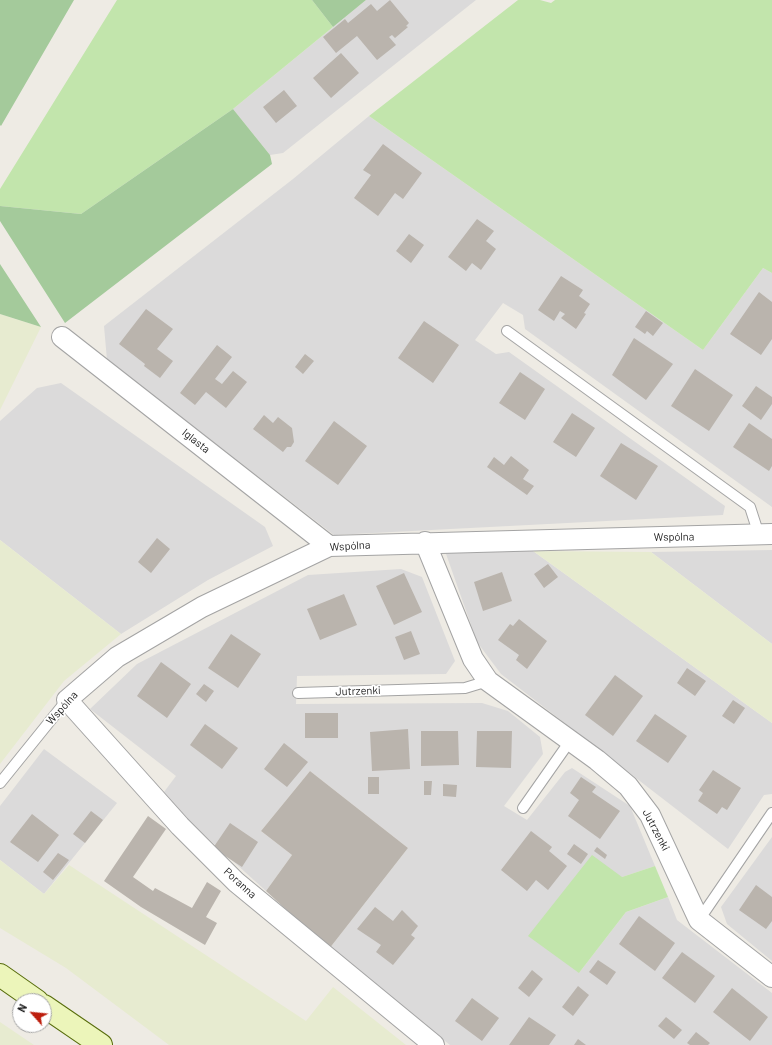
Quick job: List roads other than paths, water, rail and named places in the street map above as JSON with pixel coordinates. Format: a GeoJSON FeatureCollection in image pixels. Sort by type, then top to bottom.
{"type":"FeatureCollection","features":[{"type":"Feature","properties":{"kind":"main road"},"geometry":{"type":"LineString","coordinates":[[0,975],[26,993]]}},
{"type":"Feature","properties":{"kind":"main road"},"geometry":{"type":"LineString","coordinates":[[52,1012],[100,1045]]}},
{"type":"Feature","properties":{"kind":"street","name":"Iglasta"},"geometry":{"type":"LineString","coordinates":[[62,337],[330,546]]}},
{"type":"Feature","properties":{"kind":"street","name":"Wspólna"},"geometry":{"type":"LineString","coordinates":[[67,700],[117,657],[202,607],[330,546],[425,542],[766,535]]}},
{"type":"Feature","properties":{"kind":"street","name":"Jutrzenki"},"geometry":{"type":"LineString","coordinates":[[425,542],[473,659],[488,681],[628,786],[650,815],[699,920],[772,977]]}},
{"type":"Feature","properties":{"kind":"street","name":"Poranna"},"geometry":{"type":"LineString","coordinates":[[67,700],[180,826],[236,882],[434,1045]]}},
{"type":"Feature","properties":{"kind":"lane","name":"Wspólna"},"geometry":{"type":"LineString","coordinates":[[507,331],[750,507],[766,535]]}},
{"type":"Feature","properties":{"kind":"lane","name":"Jutrzenki"},"geometry":{"type":"LineString","coordinates":[[298,693],[465,688],[488,681]]}},
{"type":"Feature","properties":{"kind":"lane","name":"Wspólna"},"geometry":{"type":"LineString","coordinates":[[0,783],[67,700]]}},
{"type":"Feature","properties":{"kind":"lane"},"geometry":{"type":"LineString","coordinates":[[523,808],[570,742]]}},
{"type":"Feature","properties":{"kind":"lane"},"geometry":{"type":"LineString","coordinates":[[699,920],[772,813]]}}]}
